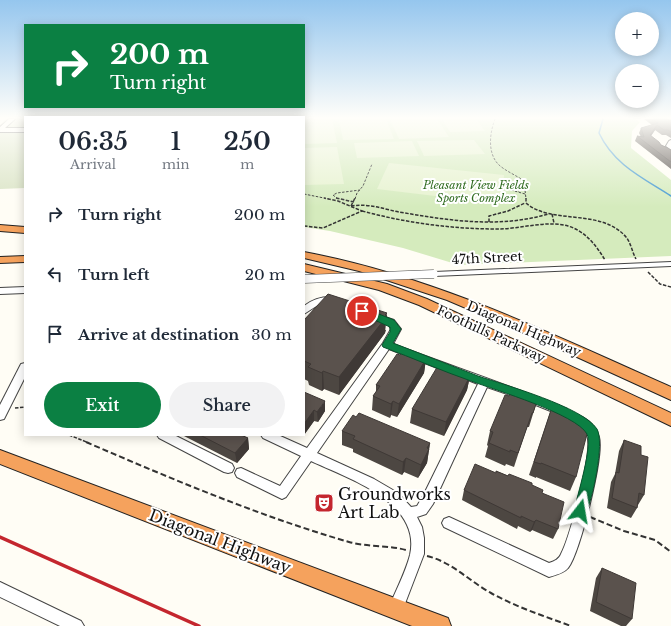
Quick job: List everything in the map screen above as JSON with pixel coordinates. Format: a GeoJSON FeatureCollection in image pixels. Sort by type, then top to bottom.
{"type":"FeatureCollection","features":[{"type":"Feature","properties":{"kind":"highway"},"geometry":{"type":"LineString","coordinates":[[0,228],[24,230]]}},
{"type":"Feature","properties":{"kind":"highway"},"geometry":{"type":"LineString","coordinates":[[0,253],[24,252]]}},
{"type":"Feature","properties":{"kind":"highway","name":"Diagonal Highway"},"geometry":{"type":"LineString","coordinates":[[305,256],[356,266],[487,312],[671,394]]}},
{"type":"Feature","properties":{"kind":"highway"},"geometry":{"type":"LineString","coordinates":[[0,260],[24,259]]}},
{"type":"Feature","properties":{"kind":"highway","name":"Foothills Parkway"},"geometry":{"type":"LineString","coordinates":[[305,267],[377,285],[423,302],[671,420]]}},
{"type":"Feature","properties":{"kind":"highway","name":"Diagonal Highway"},"geometry":{"type":"LineString","coordinates":[[0,457],[122,502],[440,626]]}},
{"type":"Feature","properties":{"kind":"street","name":"47th Street"},"geometry":{"type":"LineString","coordinates":[[305,279],[671,264]]}},
{"type":"Feature","properties":{"kind":"street"},"geometry":{"type":"LineString","coordinates":[[0,291],[24,290]]}},
{"type":"Feature","properties":{"kind":"street"},"geometry":{"type":"LineString","coordinates":[[305,309],[312,304],[323,300],[334,300],[341,303]]}},
{"type":"Feature","properties":{"kind":"street"},"geometry":{"type":"LineString","coordinates":[[241,473],[282,493],[395,332],[396,329],[394,325],[369,314]]}},
{"type":"Feature","properties":{"kind":"street"},"geometry":{"type":"LineString","coordinates":[[387,345],[567,413],[583,422],[592,432],[594,441],[593,458],[567,558],[559,567],[549,570],[449,523]]}},
{"type":"Feature","properties":{"kind":"street"},"geometry":{"type":"LineString","coordinates":[[0,416],[24,369]]}},
{"type":"Feature","properties":{"kind":"street"},"geometry":{"type":"LineString","coordinates":[[409,514],[421,510],[428,500],[484,382]]}},
{"type":"Feature","properties":{"kind":"street"},"geometry":{"type":"LineString","coordinates":[[165,436],[228,468]]}},
{"type":"Feature","properties":{"kind":"street"},"geometry":{"type":"LineString","coordinates":[[269,436],[370,483],[393,497],[409,514],[415,527],[417,554],[396,609]]}},
{"type":"Feature","properties":{"kind":"street"},"geometry":{"type":"LineString","coordinates":[[0,590],[76,626]]}},
{"type":"Feature","properties":{"kind":"path"},"geometry":{"type":"LineString","coordinates":[[491,148],[492,156],[498,164],[524,181],[526,203],[534,210],[548,214],[573,216],[611,227],[630,242],[632,253],[636,258]]}},
{"type":"Feature","properties":{"kind":"path"},"geometry":{"type":"LineString","coordinates":[[351,206],[357,192],[360,190],[367,178],[372,164]]}},
{"type":"Feature","properties":{"kind":"path"},"geometry":{"type":"LineString","coordinates":[[518,191],[525,189]]}},
{"type":"Feature","properties":{"kind":"path"},"geometry":{"type":"LineString","coordinates":[[354,202],[337,199],[333,195],[337,193],[360,190]]}},
{"type":"Feature","properties":{"kind":"path"},"geometry":{"type":"LineString","coordinates":[[511,190],[525,194]]}},
{"type":"Feature","properties":{"kind":"path"},"geometry":{"type":"LineString","coordinates":[[305,194],[327,198],[362,211],[412,223],[465,229],[520,228],[554,223],[574,228],[582,232],[601,253],[608,266]]}},
{"type":"Feature","properties":{"kind":"path"},"geometry":{"type":"LineString","coordinates":[[489,222],[489,216],[508,211],[526,203]]}},
{"type":"Feature","properties":{"kind":"path"},"geometry":{"type":"LineString","coordinates":[[351,206],[373,205],[396,212],[475,222],[539,217],[548,214]]}},
{"type":"Feature","properties":{"kind":"path"},"geometry":{"type":"LineString","coordinates":[[305,226],[323,228],[362,211]]}},
{"type":"Feature","properties":{"kind":"path"},"geometry":{"type":"LineString","coordinates":[[552,214],[554,223]]}},
{"type":"Feature","properties":{"kind":"path"},"geometry":{"type":"LineString","coordinates":[[647,270],[660,284],[671,287]]}},
{"type":"Feature","properties":{"kind":"path"},"geometry":{"type":"LineString","coordinates":[[71,436],[142,466],[283,520],[351,543],[395,546],[417,554],[431,556],[453,566],[478,586],[501,598],[571,626]]}},
{"type":"Feature","properties":{"kind":"path"},"geometry":{"type":"LineString","coordinates":[[580,511],[599,522],[624,531],[648,535],[666,546],[671,552]]}},
{"type":"Feature","properties":{"kind":"green space"},"geometry":{"type":"Polygon","coordinates":[[[0,148],[24,148],[24,188],[0,189],[0,148]]]}},
{"type":"Feature","properties":{"kind":"green space","name":"Pleasant View Fields Sports Complex"},"geometry":{"type":"Polygon","coordinates":[[[305,148],[631,148],[671,180],[671,256],[459,265],[403,248],[330,231],[305,227],[305,148]]]}},
{"type":"Feature","properties":{"kind":"green space"},"geometry":{"type":"Polygon","coordinates":[[[305,148],[337,148],[344,184],[305,185],[305,148]]]}},
{"type":"Feature","properties":{"kind":"green space"},"geometry":{"type":"Polygon","coordinates":[[[355,148],[415,148],[419,156],[357,158],[355,148]]]}},
{"type":"Feature","properties":{"kind":"green space"},"geometry":{"type":"Polygon","coordinates":[[[420,148],[480,148],[485,154],[424,156],[420,148]]]}},
{"type":"Feature","properties":{"kind":"green space"},"geometry":{"type":"Polygon","coordinates":[[[389,163],[504,175],[502,204],[377,189],[389,163]]]}},
{"type":"Feature","properties":{"kind":"building"},"geometry":{"type":"Polygon","coordinates":[[[653,148],[668,148],[671,150],[671,162],[653,148]]]}},
{"type":"Feature","properties":{"kind":"building"},"geometry":{"type":"Polygon","coordinates":[[[328,294],[387,313],[385,315],[387,316],[339,377],[323,371],[322,373],[308,367],[311,364],[305,361],[305,319],[328,294]]]}},
{"type":"Feature","properties":{"kind":"building"},"geometry":{"type":"Polygon","coordinates":[[[404,350],[426,359],[399,404],[393,401],[391,404],[373,396],[380,386],[376,385],[397,354],[400,355],[404,350]]]}},
{"type":"Feature","properties":{"kind":"building"},"geometry":{"type":"Polygon","coordinates":[[[439,364],[470,376],[446,422],[412,409],[439,364]]]}},
{"type":"Feature","properties":{"kind":"building"},"geometry":{"type":"Polygon","coordinates":[[[511,389],[530,396],[529,398],[537,401],[518,453],[510,450],[510,452],[489,443],[493,432],[490,431],[505,395],[509,396],[511,389]]]}},
{"type":"Feature","properties":{"kind":"building"},"geometry":{"type":"Polygon","coordinates":[[[305,392],[325,401],[317,412],[314,410],[305,423],[305,392]]]}},
{"type":"Feature","properties":{"kind":"building"},"geometry":{"type":"Polygon","coordinates":[[[552,407],[590,422],[576,477],[541,463],[534,462],[552,407]]]}},
{"type":"Feature","properties":{"kind":"building"},"geometry":{"type":"Polygon","coordinates":[[[359,413],[430,443],[427,448],[429,449],[421,465],[406,458],[403,462],[353,439],[355,436],[342,431],[353,415],[356,417],[359,413]]]}},
{"type":"Feature","properties":{"kind":"building"},"geometry":{"type":"Polygon","coordinates":[[[202,436],[243,436],[248,438],[235,453],[202,436]]]}},
{"type":"Feature","properties":{"kind":"building"},"geometry":{"type":"Polygon","coordinates":[[[624,440],[641,446],[641,455],[648,457],[644,495],[639,493],[637,508],[612,498],[616,472],[619,473],[624,440]]]}},
{"type":"Feature","properties":{"kind":"building"},"geometry":{"type":"Polygon","coordinates":[[[475,464],[496,473],[496,471],[508,476],[509,474],[532,483],[532,485],[543,490],[542,493],[564,502],[558,529],[536,520],[534,522],[521,516],[521,518],[464,490],[475,464]]]}},
{"type":"Feature","properties":{"kind":"building"},"geometry":{"type":"Polygon","coordinates":[[[602,568],[636,583],[632,619],[596,602],[602,568]]]}},
{"type":"Feature","properties":{"kind":"waterway"},"geometry":{"type":"LineString","coordinates":[[608,148],[630,170],[671,196]]}},
{"type":"Feature","properties":{"kind":"railway"},"geometry":{"type":"LineString","coordinates":[[0,537],[199,626]]}},
{"type":"Feature","properties":{"kind":"place","name":"Groundworks Art Lab"},"geometry":{"type":"Point","coordinates":[324,503]}},
{"type":"Feature","properties":{"kind":"route"},"geometry":{"type":"LineString","coordinates":[[362,311],[394,325],[396,329],[395,332],[387,345],[475,379],[520,394],[567,413],[583,422],[592,432],[594,441],[593,458],[580,511]]}}]}
